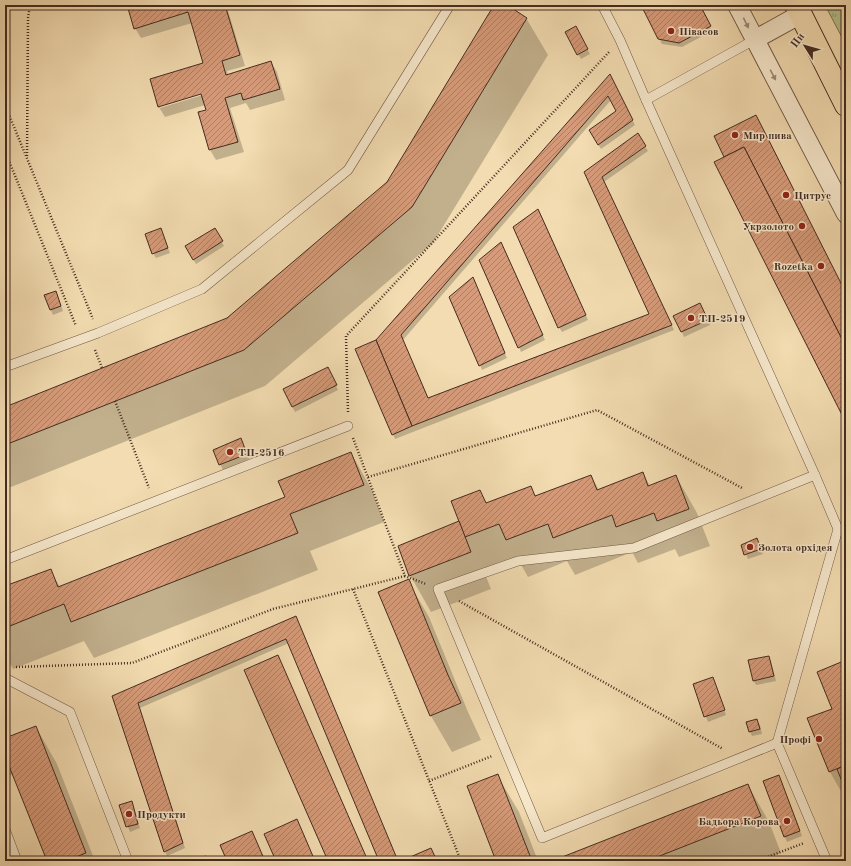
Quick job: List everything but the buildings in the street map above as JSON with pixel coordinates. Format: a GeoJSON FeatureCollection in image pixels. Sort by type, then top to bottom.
{"type":"FeatureCollection","features":[{"type":"Feature","properties":{"kind":"main road"},"geometry":{"type":"LineString","coordinates":[[798,10],[846,105]]}},
{"type":"Feature","properties":{"kind":"street"},"geometry":{"type":"LineString","coordinates":[[737,5],[846,214]]}},
{"type":"Feature","properties":{"kind":"street"},"geometry":{"type":"LineString","coordinates":[[754,40],[798,10]]}},
{"type":"Feature","properties":{"kind":"lane"},"geometry":{"type":"LineString","coordinates":[[5,367],[90,336],[202,289],[348,170],[450,5]]}},
{"type":"Feature","properties":{"kind":"lane"},"geometry":{"type":"LineString","coordinates":[[602,5],[620,40],[838,529],[777,743],[827,861]]}},
{"type":"Feature","properties":{"kind":"lane"},"geometry":{"type":"LineString","coordinates":[[646,100],[754,40]]}},
{"type":"Feature","properties":{"kind":"lane"},"geometry":{"type":"LineString","coordinates":[[5,560],[348,426]]}},
{"type":"Feature","properties":{"kind":"lane"},"geometry":{"type":"LineString","coordinates":[[777,743],[542,838],[438,589],[518,561],[634,548],[815,475]]}},
{"type":"Feature","properties":{"kind":"lane"},"geometry":{"type":"LineString","coordinates":[[5,678],[70,712],[128,861]]}},
{"type":"Feature","properties":{"kind":"lane"},"geometry":{"type":"LineString","coordinates":[[5,829],[17,861]]}},
{"type":"Feature","properties":{"kind":"path"},"geometry":{"type":"LineString","coordinates":[[27,158],[28,18],[30,5]]}},
{"type":"Feature","properties":{"kind":"path"},"geometry":{"type":"LineString","coordinates":[[405,576],[348,426],[346,336],[620,40]]}},
{"type":"Feature","properties":{"kind":"path"},"geometry":{"type":"LineString","coordinates":[[5,105],[27,158],[102,368]]}},
{"type":"Feature","properties":{"kind":"path"},"geometry":{"type":"LineString","coordinates":[[5,151],[90,336]]}},
{"type":"Feature","properties":{"kind":"path"},"geometry":{"type":"LineString","coordinates":[[115,401],[154,502]]}},
{"type":"Feature","properties":{"kind":"path"},"geometry":{"type":"LineString","coordinates":[[368,477],[597,410],[760,498]]}},
{"type":"Feature","properties":{"kind":"path"},"geometry":{"type":"LineString","coordinates":[[13,667],[132,663],[273,609],[405,576],[438,589],[739,758]]}},
{"type":"Feature","properties":{"kind":"path"},"geometry":{"type":"LineString","coordinates":[[353,589],[461,861]]}},
{"type":"Feature","properties":{"kind":"path"},"geometry":{"type":"LineString","coordinates":[[429,781],[505,751]]}},
{"type":"Feature","properties":{"kind":"path"},"geometry":{"type":"LineString","coordinates":[[757,861],[817,837]]}},
{"type":"Feature","properties":{"kind":"green space"},"geometry":{"type":"Polygon","coordinates":[[[825,5],[840,5],[846,17],[846,45],[825,5]]]}},
{"type":"Feature","properties":{"kind":"place","name":"Півасов"},"geometry":{"type":"Point","coordinates":[671,31]}},
{"type":"Feature","properties":{"kind":"place","name":"Мир пива"},"geometry":{"type":"Point","coordinates":[735,135]}},
{"type":"Feature","properties":{"kind":"place","name":"Цитрус"},"geometry":{"type":"Point","coordinates":[786,195]}},
{"type":"Feature","properties":{"kind":"place","name":"Укрзолото"},"geometry":{"type":"Point","coordinates":[802,226]}},
{"type":"Feature","properties":{"kind":"place","name":"Rozetka"},"geometry":{"type":"Point","coordinates":[821,266]}},
{"type":"Feature","properties":{"kind":"place","name":"ТП-2519"},"geometry":{"type":"Point","coordinates":[691,318]}},
{"type":"Feature","properties":{"kind":"place","name":"ТП-2516"},"geometry":{"type":"Point","coordinates":[230,452]}},
{"type":"Feature","properties":{"kind":"place","name":"Золота орхідея"},"geometry":{"type":"Point","coordinates":[750,547]}},
{"type":"Feature","properties":{"kind":"place","name":"Профі"},"geometry":{"type":"Point","coordinates":[819,739]}},
{"type":"Feature","properties":{"kind":"place","name":"Продукти"},"geometry":{"type":"Point","coordinates":[129,814]}},
{"type":"Feature","properties":{"kind":"place","name":"Бадьора Корова"},"geometry":{"type":"Point","coordinates":[787,821]}}]}
